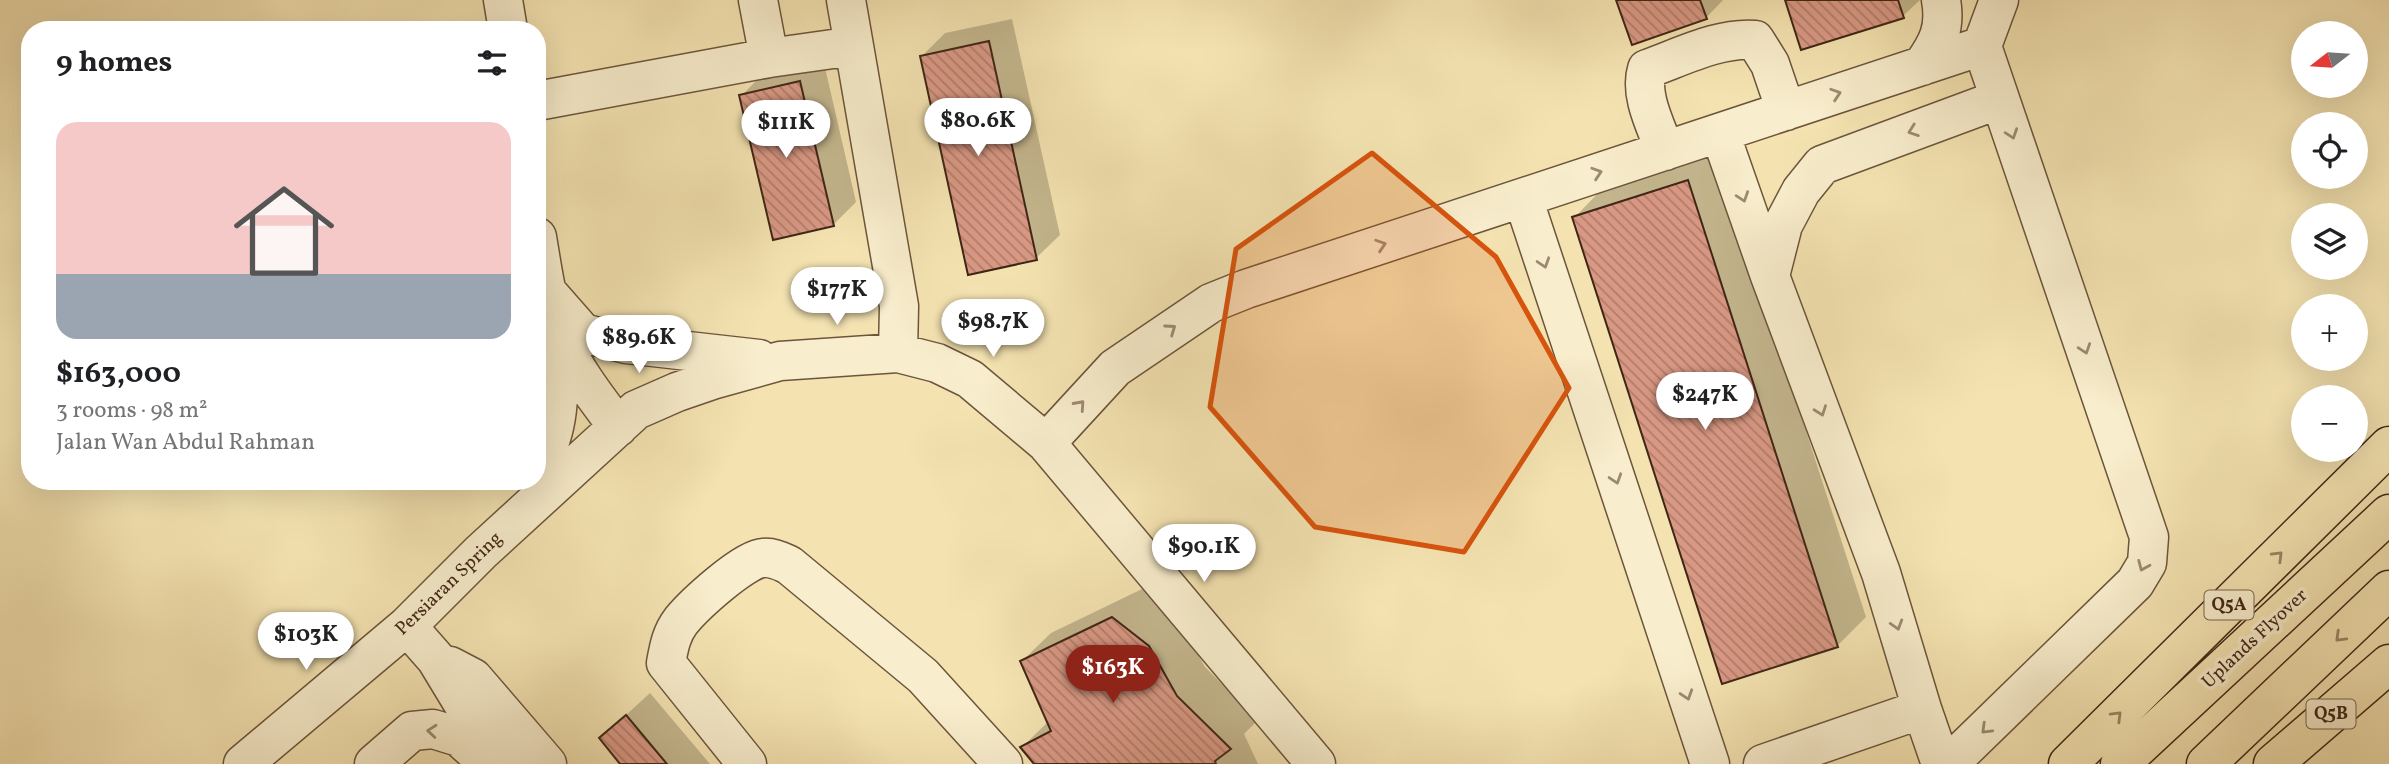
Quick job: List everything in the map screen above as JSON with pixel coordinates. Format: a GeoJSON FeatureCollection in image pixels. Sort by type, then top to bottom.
{"type":"FeatureCollection","features":[{"type":"Feature","properties":{"kind":"main road","name":"Q5A"},"geometry":{"type":"LineString","coordinates":[[2068,764],[2389,446]]}},
{"type":"Feature","properties":{"kind":"main road","name":"Uplands Flyover"},"geometry":{"type":"LineString","coordinates":[[2120,764],[2389,514]]}},
{"type":"Feature","properties":{"kind":"main road"},"geometry":{"type":"LineString","coordinates":[[2206,764],[2389,590]]}},
{"type":"Feature","properties":{"kind":"main road","name":"Q5B"},"geometry":{"type":"LineString","coordinates":[[2273,764],[2389,664]]}},
{"type":"Feature","properties":{"kind":"street"},"geometry":{"type":"LineString","coordinates":[[503,0],[506,21]]}},
{"type":"Feature","properties":{"kind":"street"},"geometry":{"type":"LineString","coordinates":[[758,0],[769,58]]}},
{"type":"Feature","properties":{"kind":"street"},"geometry":{"type":"LineString","coordinates":[[846,0],[899,306],[898,353]]}},
{"type":"Feature","properties":{"kind":"street"},"geometry":{"type":"LineString","coordinates":[[1922,66],[1936,47],[1942,25],[1941,0]]}},
{"type":"Feature","properties":{"kind":"street"},"geometry":{"type":"LineString","coordinates":[[1949,764],[2135,583],[2147,563],[2149,537],[1982,46],[1999,0]]}},
{"type":"Feature","properties":{"kind":"street"},"geometry":{"type":"LineString","coordinates":[[1665,151],[1645,96],[1643,80],[1647,69],[1695,52],[1738,39],[1755,40],[1770,64],[1786,111]]}},
{"type":"Feature","properties":{"kind":"street"},"geometry":{"type":"LineString","coordinates":[[546,99],[769,58],[854,46]]}},
{"type":"Feature","properties":{"kind":"street"},"geometry":{"type":"LineString","coordinates":[[1046,443],[1115,368],[1211,303],[1982,46]]}},
{"type":"Feature","properties":{"kind":"street"},"geometry":{"type":"LineString","coordinates":[[1770,276],[1783,225],[1801,191],[1822,165],[2000,99]]}},
{"type":"Feature","properties":{"kind":"street"},"geometry":{"type":"LineString","coordinates":[[1720,133],[1770,276],[1881,573],[1941,764]]}},
{"type":"Feature","properties":{"kind":"street"},"geometry":{"type":"LineString","coordinates":[[1523,198],[1710,764]]}},
{"type":"Feature","properties":{"kind":"street"},"geometry":{"type":"LineString","coordinates":[[546,286],[560,338],[586,384],[618,427]]}},
{"type":"Feature","properties":{"kind":"street"},"geometry":{"type":"LineString","coordinates":[[547,292],[583,333],[626,344],[780,361],[898,353],[937,363],[970,379],[1046,443],[1316,764]]}},
{"type":"Feature","properties":{"kind":"street"},"geometry":{"type":"LineString","coordinates":[[546,450],[552,438],[557,414],[560,338]]}},
{"type":"Feature","properties":{"kind":"street","name":"Persiaran Spring"},"geometry":{"type":"LineString","coordinates":[[243,764],[407,625],[481,552],[636,410],[677,392],[780,361]]}},
{"type":"Feature","properties":{"kind":"street"},"geometry":{"type":"LineString","coordinates":[[481,552],[521,490]]}},
{"type":"Feature","properties":{"kind":"street"},"geometry":{"type":"LineString","coordinates":[[747,764],[666,663],[670,640],[681,622],[727,577],[760,558],[775,558],[789,565],[913,668],[1003,764]]}},
{"type":"Feature","properties":{"kind":"street"},"geometry":{"type":"LineString","coordinates":[[407,625],[436,659],[473,720],[512,764]]}},
{"type":"Feature","properties":{"kind":"street"},"geometry":{"type":"LineString","coordinates":[[436,659],[473,678],[547,764]]}},
{"type":"Feature","properties":{"kind":"street"},"geometry":{"type":"LineString","coordinates":[[1763,764],[1922,709]]}},
{"type":"Feature","properties":{"kind":"street"},"geometry":{"type":"LineString","coordinates":[[374,764],[412,731],[433,729],[458,737],[489,764]]}},
{"type":"Feature","properties":{"kind":"highlighted area"},"geometry":{"type":"Polygon","coordinates":[[[1372,153],[1496,257],[1569,388],[1464,552],[1315,527],[1210,407],[1236,249],[1372,153]]]}},
{"type":"Feature","properties":{"kind":"building"},"geometry":{"type":"Polygon","coordinates":[[[1616,0],[1700,0],[1707,19],[1632,45],[1616,0]]]}},
{"type":"Feature","properties":{"kind":"building"},"geometry":{"type":"Polygon","coordinates":[[[1785,0],[1898,0],[1904,18],[1801,50],[1785,0]]]}},
{"type":"Feature","properties":{"kind":"building"},"geometry":{"type":"Polygon","coordinates":[[[989,41],[1037,260],[968,275],[920,56],[989,41]]]}},
{"type":"Feature","properties":{"kind":"building"},"geometry":{"type":"Polygon","coordinates":[[[800,81],[834,226],[773,240],[739,95],[800,81]]]}},
{"type":"Feature","properties":{"kind":"building"},"geometry":{"type":"Polygon","coordinates":[[[1688,180],[1838,647],[1722,684],[1572,217],[1688,180]]]}},
{"type":"Feature","properties":{"kind":"building"},"geometry":{"type":"Polygon","coordinates":[[[1112,617],[1149,646],[1177,696],[1231,749],[1215,761],[1216,764],[1034,764],[1020,747],[1051,731],[1020,661],[1112,617]]]}},
{"type":"Feature","properties":{"kind":"building"},"geometry":{"type":"Polygon","coordinates":[[[626,715],[667,764],[620,764],[599,738],[626,715]]]}}]}
